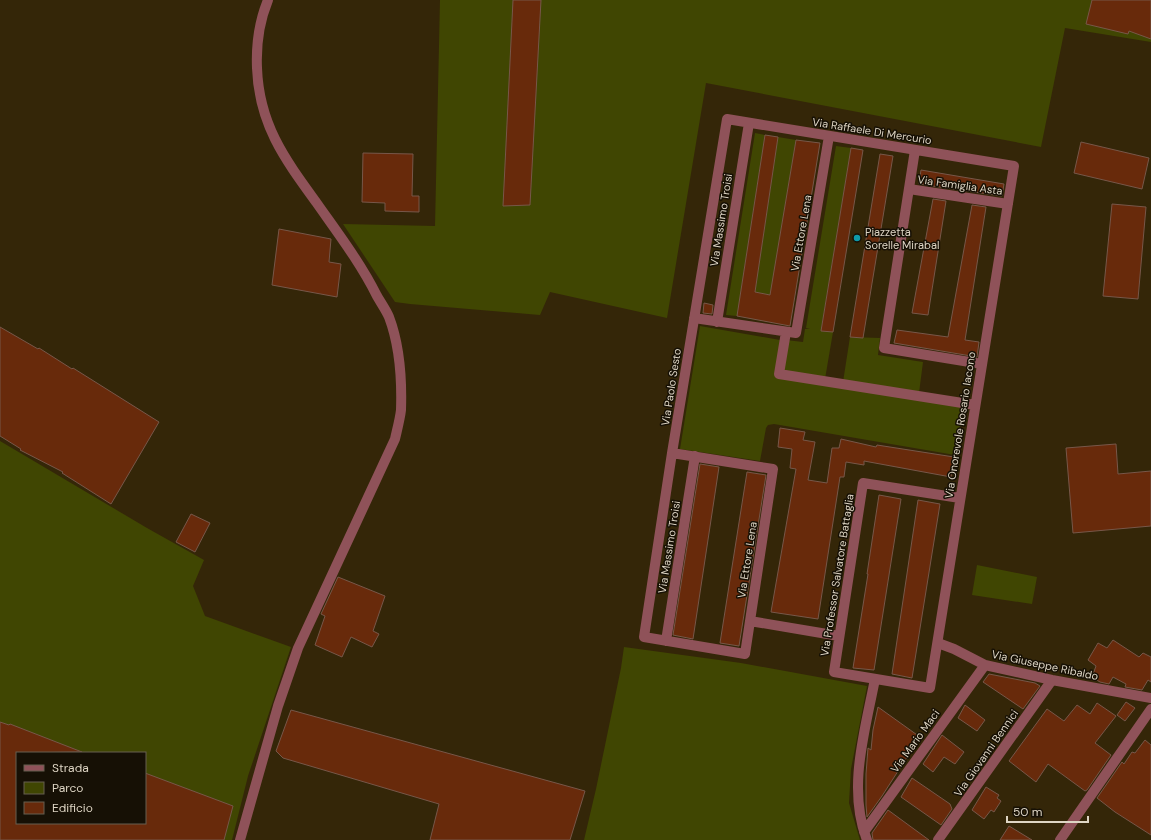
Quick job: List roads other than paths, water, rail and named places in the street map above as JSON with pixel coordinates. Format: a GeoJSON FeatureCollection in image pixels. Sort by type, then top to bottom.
{"type":"FeatureCollection","features":[{"type":"Feature","properties":{"kind":"street"},"geometry":{"type":"LineString","coordinates":[[240,840],[278,706],[298,648],[395,439],[401,411],[401,379],[397,343],[388,316],[368,278],[276,144],[267,123],[261,103],[257,80],[256,54],[258,31],[268,0]]}},
{"type":"Feature","properties":{"kind":"street","name":"Via Raffaele Di Mercurio"},"geometry":{"type":"LineString","coordinates":[[727,119],[1014,166]]}},
{"type":"Feature","properties":{"kind":"street","name":"Via Paolo Sesto"},"geometry":{"type":"LineString","coordinates":[[666,641],[644,637],[672,452],[727,119]]}},
{"type":"Feature","properties":{"kind":"street","name":"Via Massimo Troisi"},"geometry":{"type":"LineString","coordinates":[[717,322],[749,123]]}},
{"type":"Feature","properties":{"kind":"street","name":"Via Ettore Lena"},"geometry":{"type":"LineString","coordinates":[[829,136],[791,332],[779,374],[975,405]]}},
{"type":"Feature","properties":{"kind":"street"},"geometry":{"type":"LineString","coordinates":[[915,150],[884,348],[982,364]]}},
{"type":"Feature","properties":{"kind":"street","name":"Via Onorevole Rosario Iacono"},"geometry":{"type":"LineString","coordinates":[[875,679],[930,688],[1014,166]]}},
{"type":"Feature","properties":{"kind":"street","name":"Via Famiglia Asta"},"geometry":{"type":"LineString","coordinates":[[909,189],[1008,204]]}},
{"type":"Feature","properties":{"kind":"street"},"geometry":{"type":"LineString","coordinates":[[694,318],[791,332]]}},
{"type":"Feature","properties":{"kind":"street"},"geometry":{"type":"LineString","coordinates":[[672,452],[695,456]]}},
{"type":"Feature","properties":{"kind":"street","name":"Via Massimo Troisi"},"geometry":{"type":"LineString","coordinates":[[666,641],[695,456]]}},
{"type":"Feature","properties":{"kind":"street","name":"Via Ettore Lena"},"geometry":{"type":"LineString","coordinates":[[666,641],[745,654],[773,469],[695,456]]}},
{"type":"Feature","properties":{"kind":"street","name":"Via Professor Salvatore Battaglia"},"geometry":{"type":"LineString","coordinates":[[875,679],[834,672],[863,483],[960,498]]}},
{"type":"Feature","properties":{"kind":"street"},"geometry":{"type":"LineString","coordinates":[[750,621],[839,636]]}},
{"type":"Feature","properties":{"kind":"street","name":"Via Giuseppe Ribaldo"},"geometry":{"type":"LineString","coordinates":[[938,643],[985,664],[1052,680],[1151,698]]}},
{"type":"Feature","properties":{"kind":"street","name":"Via Mario Maci"},"geometry":{"type":"LineString","coordinates":[[866,836],[985,664]]}},
{"type":"Feature","properties":{"kind":"street"},"geometry":{"type":"LineString","coordinates":[[866,836],[859,804],[858,771],[875,679]]}},
{"type":"Feature","properties":{"kind":"street","name":"Via Giovanni Bennici"},"geometry":{"type":"LineString","coordinates":[[938,840],[1052,680]]}},
{"type":"Feature","properties":{"kind":"street"},"geometry":{"type":"LineString","coordinates":[[1060,840],[1151,709]]}},
{"type":"Feature","properties":{"kind":"place","name":"Piazzetta Sorelle Mirabal"},"geometry":{"type":"Point","coordinates":[857,238]}}]}
